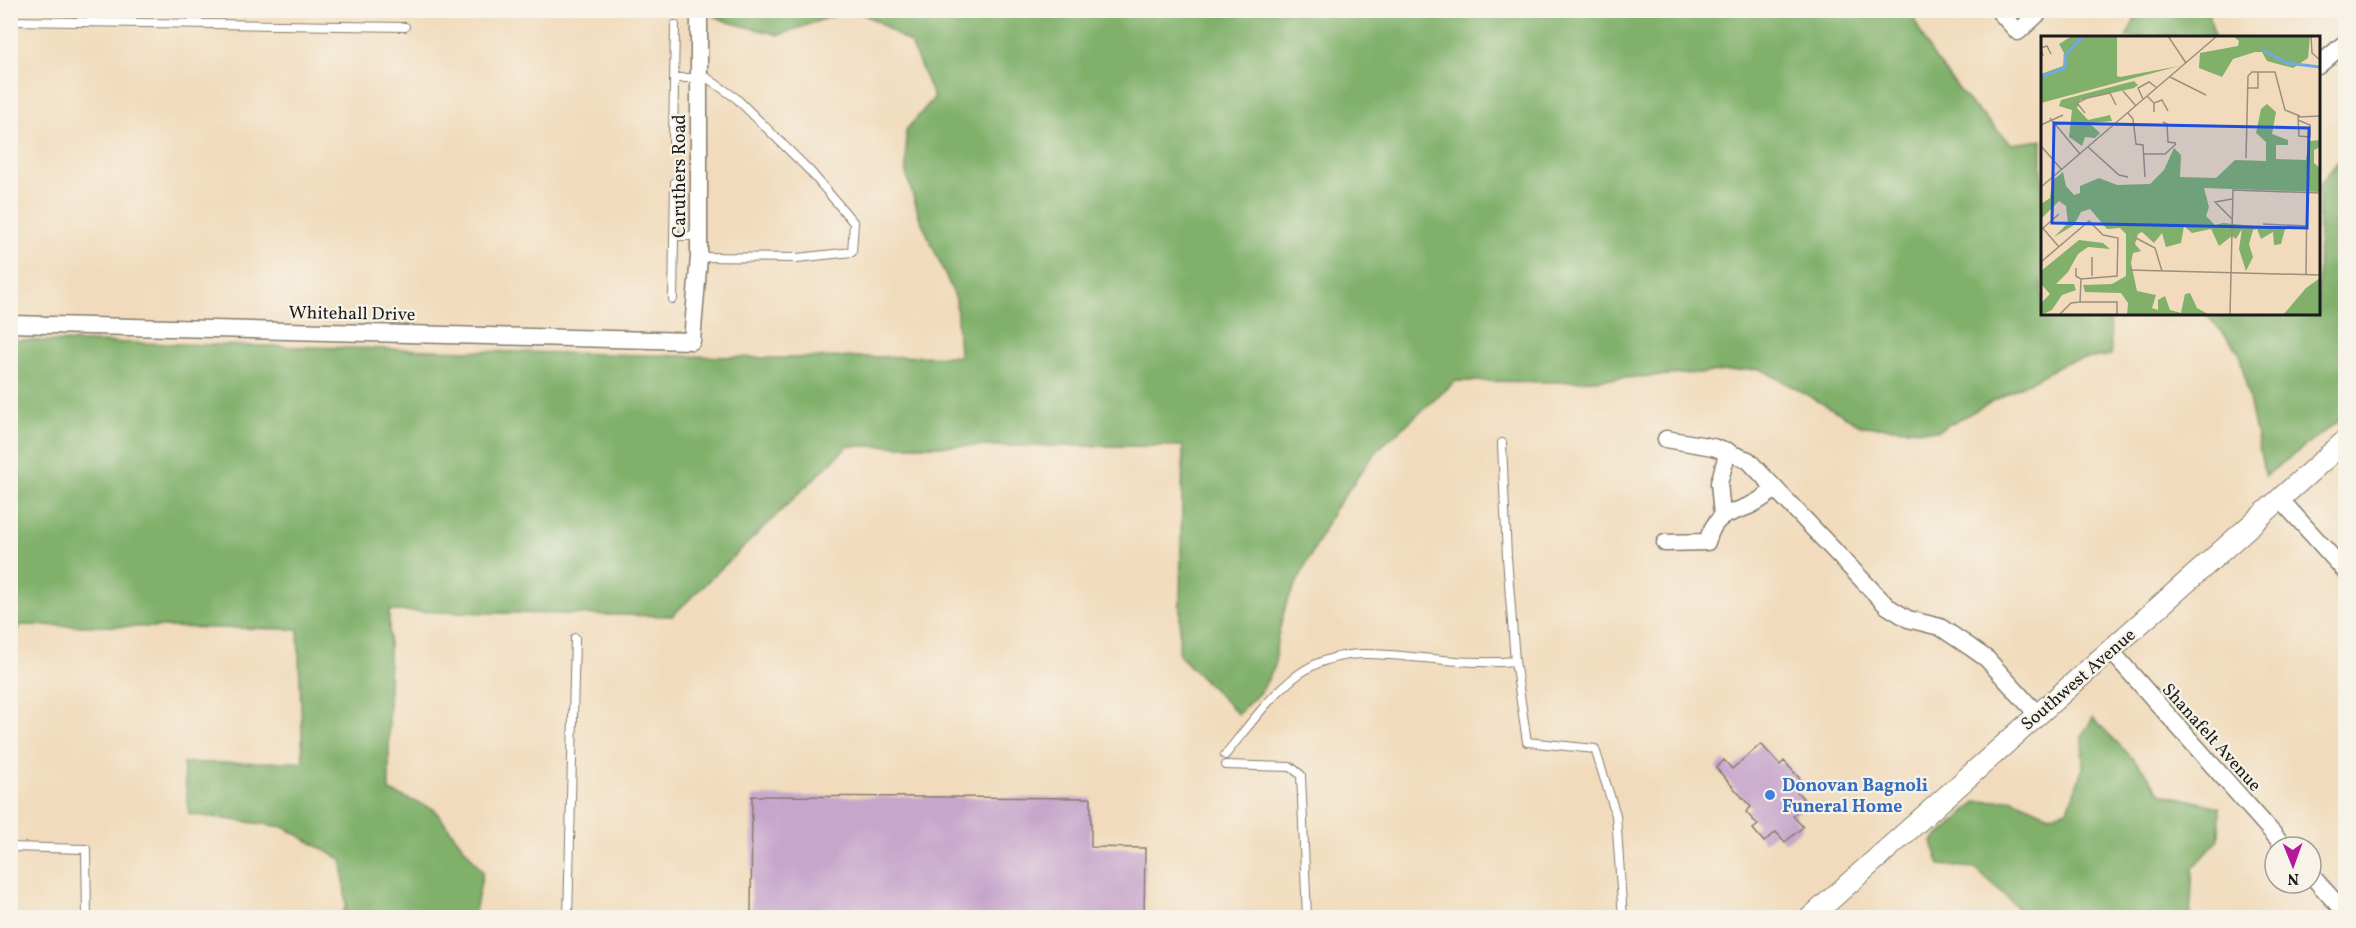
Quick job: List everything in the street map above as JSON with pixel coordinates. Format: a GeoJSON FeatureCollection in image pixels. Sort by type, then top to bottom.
{"type":"FeatureCollection","features":[{"type":"Feature","properties":{"kind":"street","name":"Caruthers Road"},"geometry":{"type":"LineString","coordinates":[[692,341],[699,257],[699,10]]}},
{"type":"Feature","properties":{"kind":"street"},"geometry":{"type":"LineString","coordinates":[[1998,10],[2018,32],[2042,10]]}},
{"type":"Feature","properties":{"kind":"street"},"geometry":{"type":"LineString","coordinates":[[2320,65],[2346,42]]}},
{"type":"Feature","properties":{"kind":"street","name":"Whitehall Drive"},"geometry":{"type":"LineString","coordinates":[[10,324],[692,341]]}},
{"type":"Feature","properties":{"kind":"street"},"geometry":{"type":"LineString","coordinates":[[1666,439],[1728,451],[1748,460],[1887,606],[1908,619],[1940,627],[1971,647],[1987,659],[2038,715]]}},
{"type":"Feature","properties":{"kind":"street","name":"Southwest Avenue"},"geometry":{"type":"LineString","coordinates":[[1810,918],[2346,440]]}},
{"type":"Feature","properties":{"kind":"street"},"geometry":{"type":"LineString","coordinates":[[1722,515],[1719,483],[1728,451]]}},
{"type":"Feature","properties":{"kind":"street"},"geometry":{"type":"LineString","coordinates":[[1665,543],[1707,542],[1710,531],[1722,515],[1752,504],[1776,489]]}},
{"type":"Feature","properties":{"kind":"street"},"geometry":{"type":"LineString","coordinates":[[2280,499],[2346,572]]}},
{"type":"Feature","properties":{"kind":"street","name":"Shanafelt Avenue"},"geometry":{"type":"LineString","coordinates":[[2111,651],[2274,835]]}},
{"type":"Feature","properties":{"kind":"street"},"geometry":{"type":"LineString","coordinates":[[2323,889],[2346,914]]}},
{"type":"Feature","properties":{"kind":"lane"},"geometry":{"type":"LineString","coordinates":[[10,21],[405,27]]}},
{"type":"Feature","properties":{"kind":"lane"},"geometry":{"type":"LineString","coordinates":[[673,142],[675,25]]}},
{"type":"Feature","properties":{"kind":"lane"},"geometry":{"type":"LineString","coordinates":[[674,78],[698,75],[736,98],[810,171],[854,223],[852,252],[797,258],[699,257]]}},
{"type":"Feature","properties":{"kind":"lane"},"geometry":{"type":"LineString","coordinates":[[673,299],[675,182]]}},
{"type":"Feature","properties":{"kind":"lane"},"geometry":{"type":"LineString","coordinates":[[674,236],[699,236]]}},
{"type":"Feature","properties":{"kind":"lane"},"geometry":{"type":"LineString","coordinates":[[1502,443],[1515,661],[1527,742],[1595,749],[1616,815],[1623,918]]}},
{"type":"Feature","properties":{"kind":"lane"},"geometry":{"type":"LineString","coordinates":[[568,918],[575,638]]}},
{"type":"Feature","properties":{"kind":"lane"},"geometry":{"type":"LineString","coordinates":[[1225,754],[1273,698],[1299,674],[1325,660],[1348,653],[1377,653],[1472,663],[1515,661]]}},
{"type":"Feature","properties":{"kind":"lane"},"geometry":{"type":"LineString","coordinates":[[1226,765],[1291,768],[1301,775],[1307,918]]}},
{"type":"Feature","properties":{"kind":"lane"},"geometry":{"type":"LineString","coordinates":[[10,847],[86,849],[87,918]]}},
{"type":"Feature","properties":{"kind":"green space"},"geometry":{"type":"Polygon","coordinates":[[[703,11],[847,11],[779,35],[728,22],[703,11]]]}},
{"type":"Feature","properties":{"kind":"green space"},"geometry":{"type":"Polygon","coordinates":[[[855,11],[1910,11],[1931,53],[1968,101],[2012,144],[2041,140],[2041,315],[2110,315],[2111,355],[2067,362],[1937,431],[1862,426],[1761,369],[1561,382],[1456,381],[1376,451],[1334,510],[1286,604],[1277,640],[1275,666],[1262,690],[1238,714],[1179,655],[1183,446],[848,446],[672,616],[389,611],[389,791],[434,809],[483,872],[474,917],[341,917],[346,906],[342,860],[284,827],[189,814],[183,763],[303,762],[298,629],[19,625],[11,649],[11,340],[772,358],[959,356],[956,299],[919,216],[906,173],[906,130],[934,98],[911,44],[875,20],[855,11]]]}},
{"type":"Feature","properties":{"kind":"green space"},"geometry":{"type":"Polygon","coordinates":[[[2139,11],[2209,11],[2214,36],[2126,36],[2139,11]]]}},
{"type":"Feature","properties":{"kind":"green space"},"geometry":{"type":"Polygon","coordinates":[[[2345,152],[2345,416],[2265,476],[2239,351],[2207,315],[2320,315],[2320,185],[2345,152]]]}},
{"type":"Feature","properties":{"kind":"green space"},"geometry":{"type":"Polygon","coordinates":[[[2093,718],[2144,770],[2160,793],[2220,807],[2219,840],[2193,868],[2190,917],[2025,917],[2005,895],[1974,868],[1940,865],[1932,842],[1976,802],[2013,799],[2049,815],[2068,810],[2083,767],[2082,735],[2093,718]]]}},
{"type":"Feature","properties":{"kind":"building","name":"Donovan Bagnoli Funeral Home"},"geometry":{"type":"Polygon","coordinates":[[[1761,744],[1780,765],[1784,761],[1801,780],[1793,787],[1807,803],[1793,816],[1803,827],[1785,842],[1776,832],[1764,842],[1753,829],[1758,825],[1746,812],[1751,807],[1716,768],[1724,760],[1732,769],[1761,744]]]}},
{"type":"Feature","properties":{"kind":"building"},"geometry":{"type":"Polygon","coordinates":[[[752,796],[1091,798],[1091,847],[1145,848],[1144,918],[751,918],[752,796]]]}},
{"type":"Feature","properties":{"kind":"place","name":"Donovan Bagnoli Funeral Home"},"geometry":{"type":"Point","coordinates":[1770,795]}}]}
